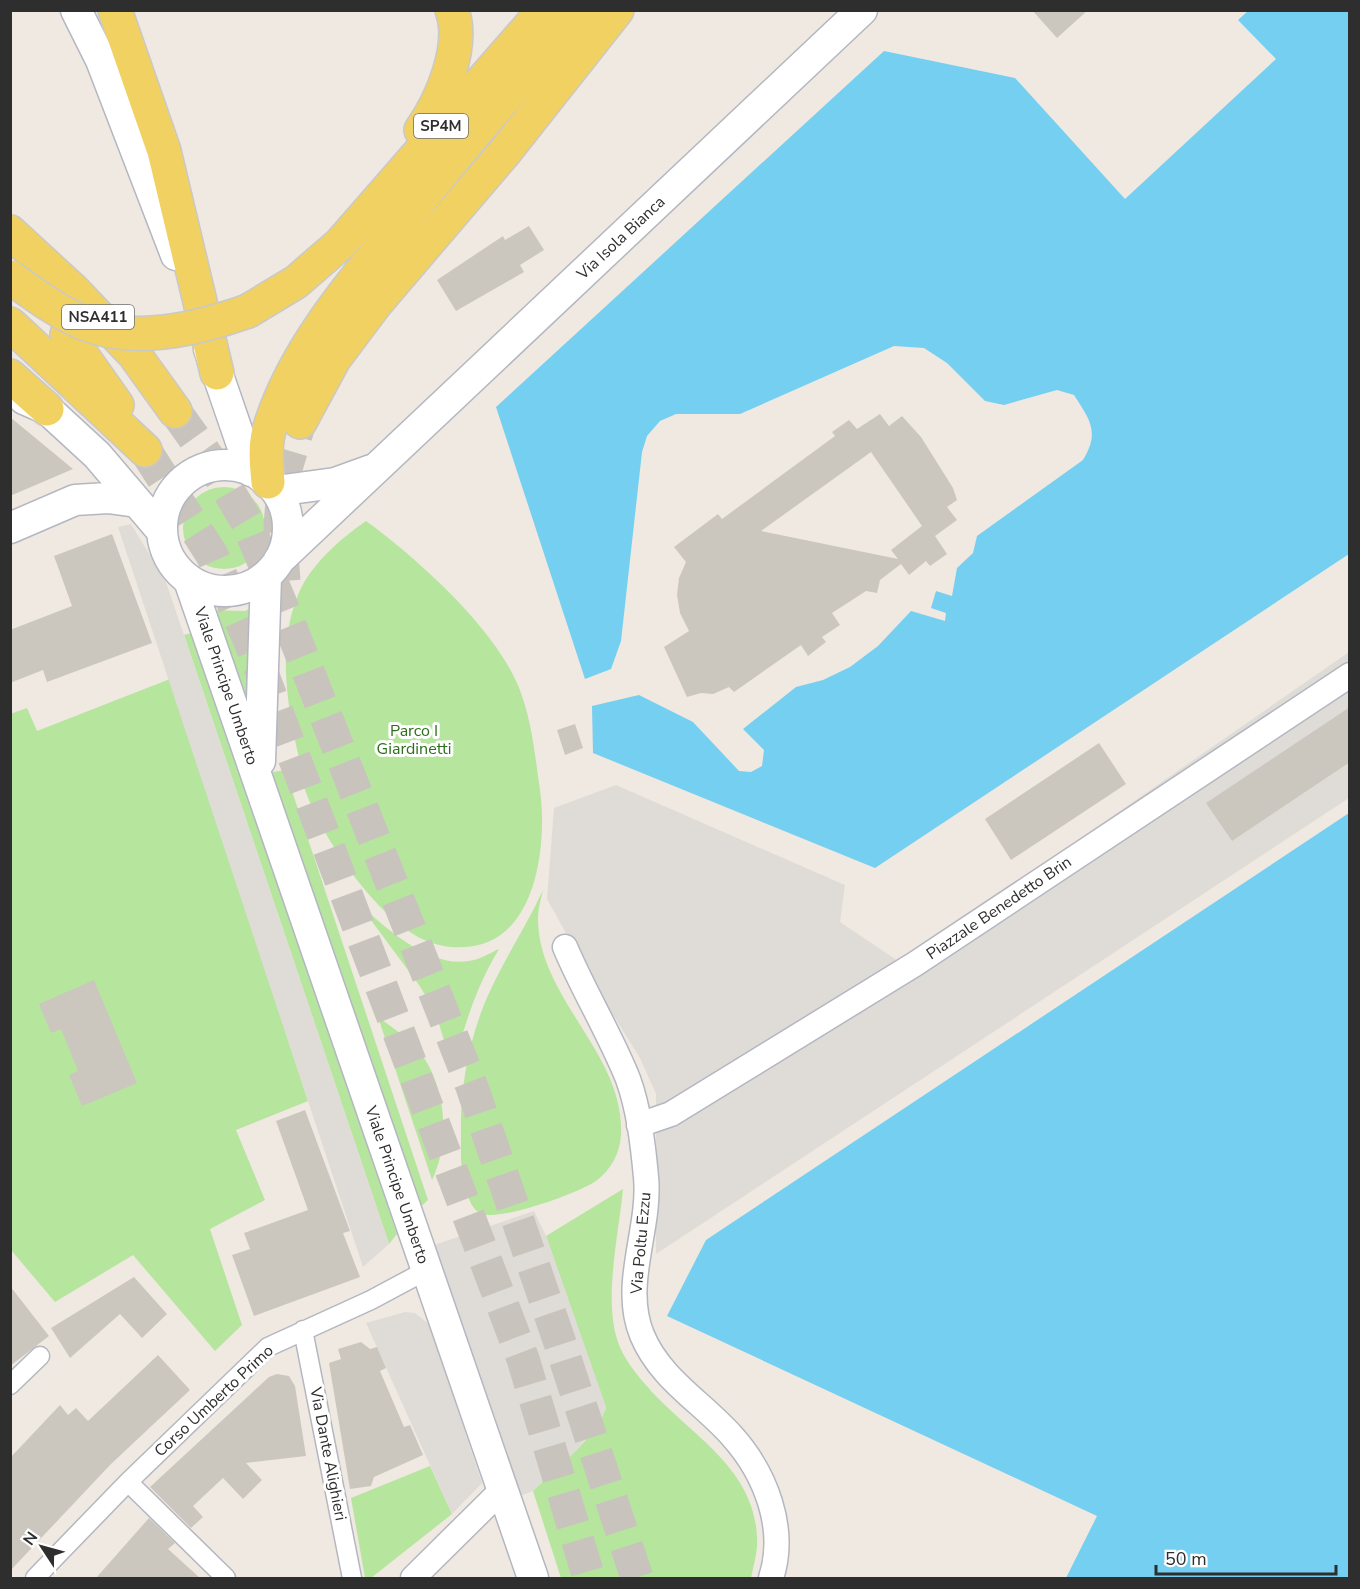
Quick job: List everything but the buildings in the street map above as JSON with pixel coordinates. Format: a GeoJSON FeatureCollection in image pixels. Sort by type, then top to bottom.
{"type":"FeatureCollection","features":[{"type":"Feature","properties":{"kind":"main road"},"geometry":{"type":"LineString","coordinates":[[115,10],[164,151],[217,373]]}},
{"type":"Feature","properties":{"kind":"main road"},"geometry":{"type":"LineString","coordinates":[[133,61],[135,10]]}},
{"type":"Feature","properties":{"kind":"main road"},"geometry":{"type":"LineString","coordinates":[[340,244],[426,123],[454,64],[455,19],[452,10]]}},
{"type":"Feature","properties":{"kind":"main road","name":"SP4M"},"geometry":{"type":"LineString","coordinates":[[10,277],[48,305],[83,323],[120,333],[167,331],[207,325],[248,311],[296,282],[340,244],[544,10]]}},
{"type":"Feature","properties":{"kind":"main road"},"geometry":{"type":"LineString","coordinates":[[265,481],[265,450],[271,424],[298,362],[363,269],[506,95],[581,10]]}},
{"type":"Feature","properties":{"kind":"main road"},"geometry":{"type":"LineString","coordinates":[[300,422],[334,359],[376,303],[504,153],[617,10]]}},
{"type":"Feature","properties":{"kind":"main road","name":"NSA411"},"geometry":{"type":"LineString","coordinates":[[10,232],[73,290],[134,354],[175,411]]}},
{"type":"Feature","properties":{"kind":"main road"},"geometry":{"type":"LineString","coordinates":[[10,324],[145,450],[108,391],[66,333]]}},
{"type":"Feature","properties":{"kind":"main road"},"geometry":{"type":"LineString","coordinates":[[10,376],[47,409]]}},
{"type":"Feature","properties":{"kind":"street"},"geometry":{"type":"LineString","coordinates":[[10,391],[47,409],[97,455],[161,530],[170,558],[189,580],[207,589],[228,591],[249,587],[273,568],[286,543],[288,525],[284,507],[265,481],[217,373],[152,188],[102,60],[76,10]]}},
{"type":"Feature","properties":{"kind":"street","name":"Via Isola Bianca"},"geometry":{"type":"LineString","coordinates":[[273,568],[862,10]]}},
{"type":"Feature","properties":{"kind":"street"},"geometry":{"type":"LineString","coordinates":[[75,500],[92,480],[97,469],[97,455]]}},
{"type":"Feature","properties":{"kind":"street"},"geometry":{"type":"LineString","coordinates":[[161,530],[167,501],[186,479],[212,467],[232,465],[265,481]]}},
{"type":"Feature","properties":{"kind":"street","name":"Via Isola Bianca"},"geometry":{"type":"LineString","coordinates":[[265,481],[335,483],[380,466]]}},
{"type":"Feature","properties":{"kind":"street"},"geometry":{"type":"LineString","coordinates":[[10,528],[75,500],[108,498],[137,502]]}},
{"type":"Feature","properties":{"kind":"street","name":"Viale Principe Umberto"},"geometry":{"type":"LineString","coordinates":[[261,791],[260,733],[273,568]]}},
{"type":"Feature","properties":{"kind":"street","name":"Viale Principe Umberto"},"geometry":{"type":"LineString","coordinates":[[189,580],[504,1488],[533,1578]]}},
{"type":"Feature","properties":{"kind":"street","name":"Piazzale Benedetto Brin"},"geometry":{"type":"LineString","coordinates":[[639,1125],[671,1114],[915,964],[1350,675]]}},
{"type":"Feature","properties":{"kind":"street","name":"Via Poltu Ezzu"},"geometry":{"type":"LineString","coordinates":[[566,947],[628,1081],[639,1125],[646,1180],[643,1238],[636,1264],[635,1302],[641,1333],[664,1370],[733,1437],[753,1466],[767,1494],[775,1519],[778,1545],[771,1578]]}},
{"type":"Feature","properties":{"kind":"street","name":"Corso Umberto Primo"},"geometry":{"type":"LineString","coordinates":[[34,1578],[128,1482],[268,1347],[427,1270]]}},
{"type":"Feature","properties":{"kind":"street","name":"Via Dante Alighieri"},"geometry":{"type":"LineString","coordinates":[[303,1330],[352,1578]]}},
{"type":"Feature","properties":{"kind":"street"},"geometry":{"type":"LineString","coordinates":[[10,1384],[40,1356]]}},
{"type":"Feature","properties":{"kind":"street"},"geometry":{"type":"LineString","coordinates":[[128,1482],[226,1578]]}},
{"type":"Feature","properties":{"kind":"street"},"geometry":{"type":"LineString","coordinates":[[413,1578],[504,1488]]}},
{"type":"Feature","properties":{"kind":"green space"},"geometry":{"type":"Polygon","coordinates":[[[216,487],[232,487],[247,493],[259,505],[265,520],[265,536],[259,551],[247,563],[232,569],[216,569],[201,563],[189,551],[183,536],[183,520],[189,505],[201,493],[216,487]]]}},
{"type":"Feature","properties":{"kind":"green space","name":"Parco I Giardinetti"},"geometry":{"type":"Polygon","coordinates":[[[366,521],[434,577],[479,625],[513,675],[526,709],[533,741],[541,804],[540,855],[535,880],[526,903],[513,923],[496,938],[474,946],[448,947],[428,942],[405,928],[387,913],[370,896],[339,855],[315,814],[304,786],[291,718],[286,676],[286,655],[292,615],[298,595],[310,573],[336,544],[366,521]]]}},
{"type":"Feature","properties":{"kind":"green space"},"geometry":{"type":"Polygon","coordinates":[[[258,604],[250,736],[208,610],[245,611],[258,604]]]}},
{"type":"Feature","properties":{"kind":"green space"},"geometry":{"type":"Polygon","coordinates":[[[196,632],[397,1234],[389,1244],[184,635],[196,632]]]}},
{"type":"Feature","properties":{"kind":"green space"},"geometry":{"type":"Polygon","coordinates":[[[170,679],[308,1101],[236,1130],[265,1200],[210,1229],[242,1325],[215,1351],[133,1255],[55,1302],[11,1250],[10,714],[27,708],[37,731],[170,679]]]}},
{"type":"Feature","properties":{"kind":"green space"},"geometry":{"type":"Polygon","coordinates":[[[285,770],[428,1200],[417,1210],[276,796],[273,772],[285,770]]]}},
{"type":"Feature","properties":{"kind":"green space"},"geometry":{"type":"Polygon","coordinates":[[[543,890],[538,917],[541,946],[551,974],[610,1078],[619,1105],[620,1142],[617,1155],[596,1181],[538,1205],[489,1215],[480,1213],[473,1207],[463,1176],[461,1114],[464,1078],[483,1007],[543,890]]]}},
{"type":"Feature","properties":{"kind":"green space"},"geometry":{"type":"Polygon","coordinates":[[[359,904],[409,944],[439,958],[454,962],[469,961],[499,949],[472,1007],[453,1069],[435,1011],[419,985],[359,904]]]}},
{"type":"Feature","properties":{"kind":"green space"},"geometry":{"type":"Polygon","coordinates":[[[378,1017],[411,1042],[423,1056],[438,1090],[442,1108],[442,1146],[432,1180],[378,1017]]]}},
{"type":"Feature","properties":{"kind":"green space"},"geometry":{"type":"Polygon","coordinates":[[[623,1189],[612,1287],[612,1307],[618,1342],[626,1359],[641,1379],[663,1403],[719,1455],[747,1496],[755,1519],[757,1547],[751,1578],[561,1578],[533,1491],[583,1443],[600,1421],[606,1408],[546,1236],[623,1189]]]}},
{"type":"Feature","properties":{"kind":"green space"},"geometry":{"type":"Polygon","coordinates":[[[430,1466],[452,1514],[371,1578],[365,1578],[351,1498],[430,1466]]]}},
{"type":"Feature","properties":{"kind":"shaded area"},"geometry":{"type":"Polygon","coordinates":[[[131,524],[166,582],[389,1244],[363,1267],[118,527],[131,524]]]}},
{"type":"Feature","properties":{"kind":"shaded area"},"geometry":{"type":"Polygon","coordinates":[[[1349,652],[1349,798],[656,1254],[656,1094],[640,1058],[597,989],[547,899],[554,808],[616,785],[845,885],[840,922],[901,963],[1349,652]]]}},
{"type":"Feature","properties":{"kind":"shaded area"},"geometry":{"type":"Polygon","coordinates":[[[534,1211],[546,1236],[606,1407],[601,1420],[576,1451],[533,1491],[517,1497],[431,1246],[534,1211]]]}},
{"type":"Feature","properties":{"kind":"shaded area"},"geometry":{"type":"Polygon","coordinates":[[[405,1312],[415,1313],[429,1324],[482,1483],[452,1514],[366,1323],[405,1312]]]}},
{"type":"Feature","properties":{"kind":"water"},"geometry":{"type":"Polygon","coordinates":[[[1248,11],[1349,11],[1349,554],[875,868],[593,753],[592,706],[639,695],[693,722],[739,771],[751,772],[762,766],[764,750],[743,729],[796,687],[823,680],[850,667],[878,646],[911,611],[945,621],[946,613],[931,608],[936,591],[952,596],[957,568],[973,553],[977,536],[1083,460],[1091,442],[1091,426],[1074,395],[1057,390],[1004,405],[985,401],[947,363],[924,348],[894,346],[740,414],[676,414],[660,421],[647,436],[642,452],[621,641],[611,669],[585,679],[496,407],[884,51],[1015,78],[1125,199],[1276,59],[1238,20],[1248,11]]]}},
{"type":"Feature","properties":{"kind":"water"},"geometry":{"type":"Polygon","coordinates":[[[1349,813],[1349,1578],[1066,1578],[1097,1516],[667,1316],[706,1240],[1349,813]]]}},
{"type":"Feature","properties":{"kind":"tunnel"},"geometry":{"type":"LineString","coordinates":[[175,411],[212,463],[247,522],[291,628],[472,1087],[560,1343],[637,1578]]}},
{"type":"Feature","properties":{"kind":"tunnel"},"geometry":{"type":"LineString","coordinates":[[284,581],[280,526],[284,475],[300,422]]}},
{"type":"Feature","properties":{"kind":"tunnel"},"geometry":{"type":"LineString","coordinates":[[145,450],[212,555],[251,644],[523,1359],[589,1578]]}}]}
